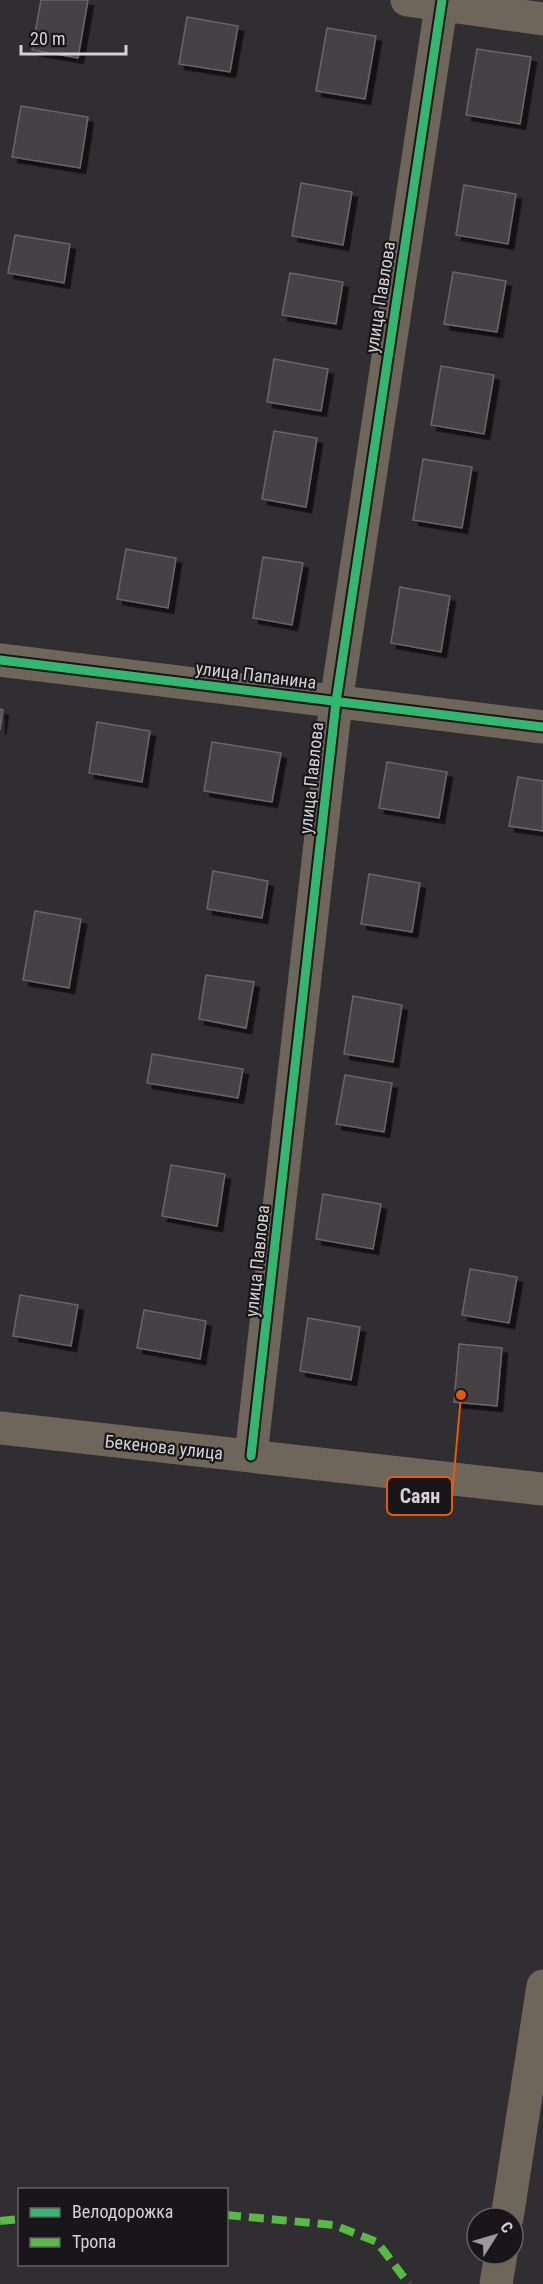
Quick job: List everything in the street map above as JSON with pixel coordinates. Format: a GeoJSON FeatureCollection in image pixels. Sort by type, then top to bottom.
{"type":"FeatureCollection","features":[{"type":"Feature","properties":{"kind":"street"},"geometry":{"type":"LineString","coordinates":[[407,0],[441,2],[543,19]]}},
{"type":"Feature","properties":{"kind":"street","name":"улица Павлова"},"geometry":{"type":"LineString","coordinates":[[251,1456],[336,702],[441,2]]}},
{"type":"Feature","properties":{"kind":"street","name":"улица Папанина"},"geometry":{"type":"LineString","coordinates":[[0,660],[543,728]]}},
{"type":"Feature","properties":{"kind":"street","name":"Бекенова улица"},"geometry":{"type":"LineString","coordinates":[[0,1428],[543,1489]]}},
{"type":"Feature","properties":{"kind":"street"},"geometry":{"type":"LineString","coordinates":[[509,2206],[543,1986]]}},
{"type":"Feature","properties":{"kind":"street"},"geometry":{"type":"LineString","coordinates":[[496,2284],[499,2266]]}},
{"type":"Feature","properties":{"kind":"building"},"geometry":{"type":"Polygon","coordinates":[[[41,0],[88,0],[78,58],[32,50],[41,0]]]}},
{"type":"Feature","properties":{"kind":"building"},"geometry":{"type":"Polygon","coordinates":[[[187,17],[238,26],[230,72],[179,64],[187,17]]]}},
{"type":"Feature","properties":{"kind":"building"},"geometry":{"type":"Polygon","coordinates":[[[327,28],[376,36],[365,99],[316,91],[327,28]]]}},
{"type":"Feature","properties":{"kind":"building"},"geometry":{"type":"Polygon","coordinates":[[[477,49],[531,57],[520,124],[466,115],[477,49]]]}},
{"type":"Feature","properties":{"kind":"building"},"geometry":{"type":"Polygon","coordinates":[[[21,106],[88,117],[80,168],[12,157],[21,106]]]}},
{"type":"Feature","properties":{"kind":"building"},"geometry":{"type":"Polygon","coordinates":[[[301,183],[352,192],[343,245],[292,236],[301,183]]]}},
{"type":"Feature","properties":{"kind":"building"},"geometry":{"type":"Polygon","coordinates":[[[464,185],[516,194],[508,244],[456,235],[464,185]]]}},
{"type":"Feature","properties":{"kind":"building"},"geometry":{"type":"Polygon","coordinates":[[[15,235],[70,244],[64,283],[8,273],[15,235]]]}},
{"type":"Feature","properties":{"kind":"building"},"geometry":{"type":"Polygon","coordinates":[[[453,272],[506,281],[497,332],[444,324],[453,272]]]}},
{"type":"Feature","properties":{"kind":"building"},"geometry":{"type":"Polygon","coordinates":[[[290,273],[343,282],[336,324],[282,315],[290,273]]]}},
{"type":"Feature","properties":{"kind":"building"},"geometry":{"type":"Polygon","coordinates":[[[274,359],[328,369],[321,411],[267,402],[274,359]]]}},
{"type":"Feature","properties":{"kind":"building"},"geometry":{"type":"Polygon","coordinates":[[[441,366],[494,375],[484,434],[431,425],[441,366]]]}},
{"type":"Feature","properties":{"kind":"building"},"geometry":{"type":"Polygon","coordinates":[[[274,431],[317,438],[306,507],[262,499],[274,431]]]}},
{"type":"Feature","properties":{"kind":"building"},"geometry":{"type":"Polygon","coordinates":[[[423,459],[472,467],[462,528],[413,520],[423,459]]]}},
{"type":"Feature","properties":{"kind":"building"},"geometry":{"type":"Polygon","coordinates":[[[126,549],[176,558],[168,608],[117,599],[126,549]]]}},
{"type":"Feature","properties":{"kind":"building"},"geometry":{"type":"Polygon","coordinates":[[[263,557],[303,563],[292,625],[253,618],[263,557]]]}},
{"type":"Feature","properties":{"kind":"building"},"geometry":{"type":"Polygon","coordinates":[[[400,587],[450,596],[441,652],[391,643],[400,587]]]}},
{"type":"Feature","properties":{"kind":"building"},"geometry":{"type":"Polygon","coordinates":[[[0,709],[3,710],[0,730],[0,709]]]}},
{"type":"Feature","properties":{"kind":"building"},"geometry":{"type":"Polygon","coordinates":[[[97,722],[150,731],[142,782],[89,773],[97,722]]]}},
{"type":"Feature","properties":{"kind":"building"},"geometry":{"type":"Polygon","coordinates":[[[212,742],[281,753],[272,802],[204,791],[212,742]]]}},
{"type":"Feature","properties":{"kind":"building"},"geometry":{"type":"Polygon","coordinates":[[[387,762],[447,772],[439,818],[379,808],[387,762]]]}},
{"type":"Feature","properties":{"kind":"building"},"geometry":{"type":"Polygon","coordinates":[[[518,777],[543,781],[543,831],[509,826],[518,777]]]}},
{"type":"Feature","properties":{"kind":"building"},"geometry":{"type":"Polygon","coordinates":[[[213,871],[268,881],[262,918],[207,909],[213,871]]]}},
{"type":"Feature","properties":{"kind":"building"},"geometry":{"type":"Polygon","coordinates":[[[369,874],[420,883],[412,932],[361,924],[369,874]]]}},
{"type":"Feature","properties":{"kind":"building"},"geometry":{"type":"Polygon","coordinates":[[[35,911],[81,919],[69,988],[23,980],[35,911]]]}},
{"type":"Feature","properties":{"kind":"building"},"geometry":{"type":"Polygon","coordinates":[[[206,975],[254,982],[246,1028],[199,1019],[206,975]]]}},
{"type":"Feature","properties":{"kind":"building"},"geometry":{"type":"Polygon","coordinates":[[[353,996],[402,1005],[393,1062],[344,1054],[353,996]]]}},
{"type":"Feature","properties":{"kind":"building"},"geometry":{"type":"Polygon","coordinates":[[[152,1054],[243,1069],[238,1098],[147,1083],[152,1054]]]}},
{"type":"Feature","properties":{"kind":"building"},"geometry":{"type":"Polygon","coordinates":[[[345,1075],[392,1083],[384,1132],[336,1124],[345,1075]]]}},
{"type":"Feature","properties":{"kind":"building"},"geometry":{"type":"Polygon","coordinates":[[[171,1165],[225,1174],[217,1226],[162,1216],[171,1165]]]}},
{"type":"Feature","properties":{"kind":"building"},"geometry":{"type":"Polygon","coordinates":[[[323,1194],[381,1204],[373,1249],[316,1239],[323,1194]]]}},
{"type":"Feature","properties":{"kind":"building"},"geometry":{"type":"Polygon","coordinates":[[[470,1269],[517,1277],[509,1323],[462,1315],[470,1269]]]}},
{"type":"Feature","properties":{"kind":"building"},"geometry":{"type":"Polygon","coordinates":[[[20,1295],[78,1305],[71,1346],[13,1336],[20,1295]]]}},
{"type":"Feature","properties":{"kind":"building"},"geometry":{"type":"Polygon","coordinates":[[[144,1310],[206,1321],[200,1359],[137,1348],[144,1310]]]}},
{"type":"Feature","properties":{"kind":"building"},"geometry":{"type":"Polygon","coordinates":[[[308,1318],[360,1327],[351,1380],[300,1371],[308,1318]]]}},
{"type":"Feature","properties":{"kind":"building"},"geometry":{"type":"Polygon","coordinates":[[[459,1344],[502,1348],[497,1406],[454,1402],[459,1344]]]}},
{"type":"Feature","properties":{"kind":"marked path"},"geometry":{"type":"LineString","coordinates":[[228,2215],[334,2225],[377,2242],[409,2284]]}},
{"type":"Feature","properties":{"kind":"marked path"},"geometry":{"type":"LineString","coordinates":[[0,2221],[18,2219]]}},
{"type":"Feature","properties":{"kind":"cycle path"},"geometry":{"type":"LineString","coordinates":[[251,1456],[336,702],[442,0]]}},
{"type":"Feature","properties":{"kind":"cycle path"},"geometry":{"type":"LineString","coordinates":[[0,660],[543,727]]}},
{"type":"Feature","properties":{"kind":"place","name":"Саян"},"geometry":{"type":"Point","coordinates":[461,1395]}}]}
